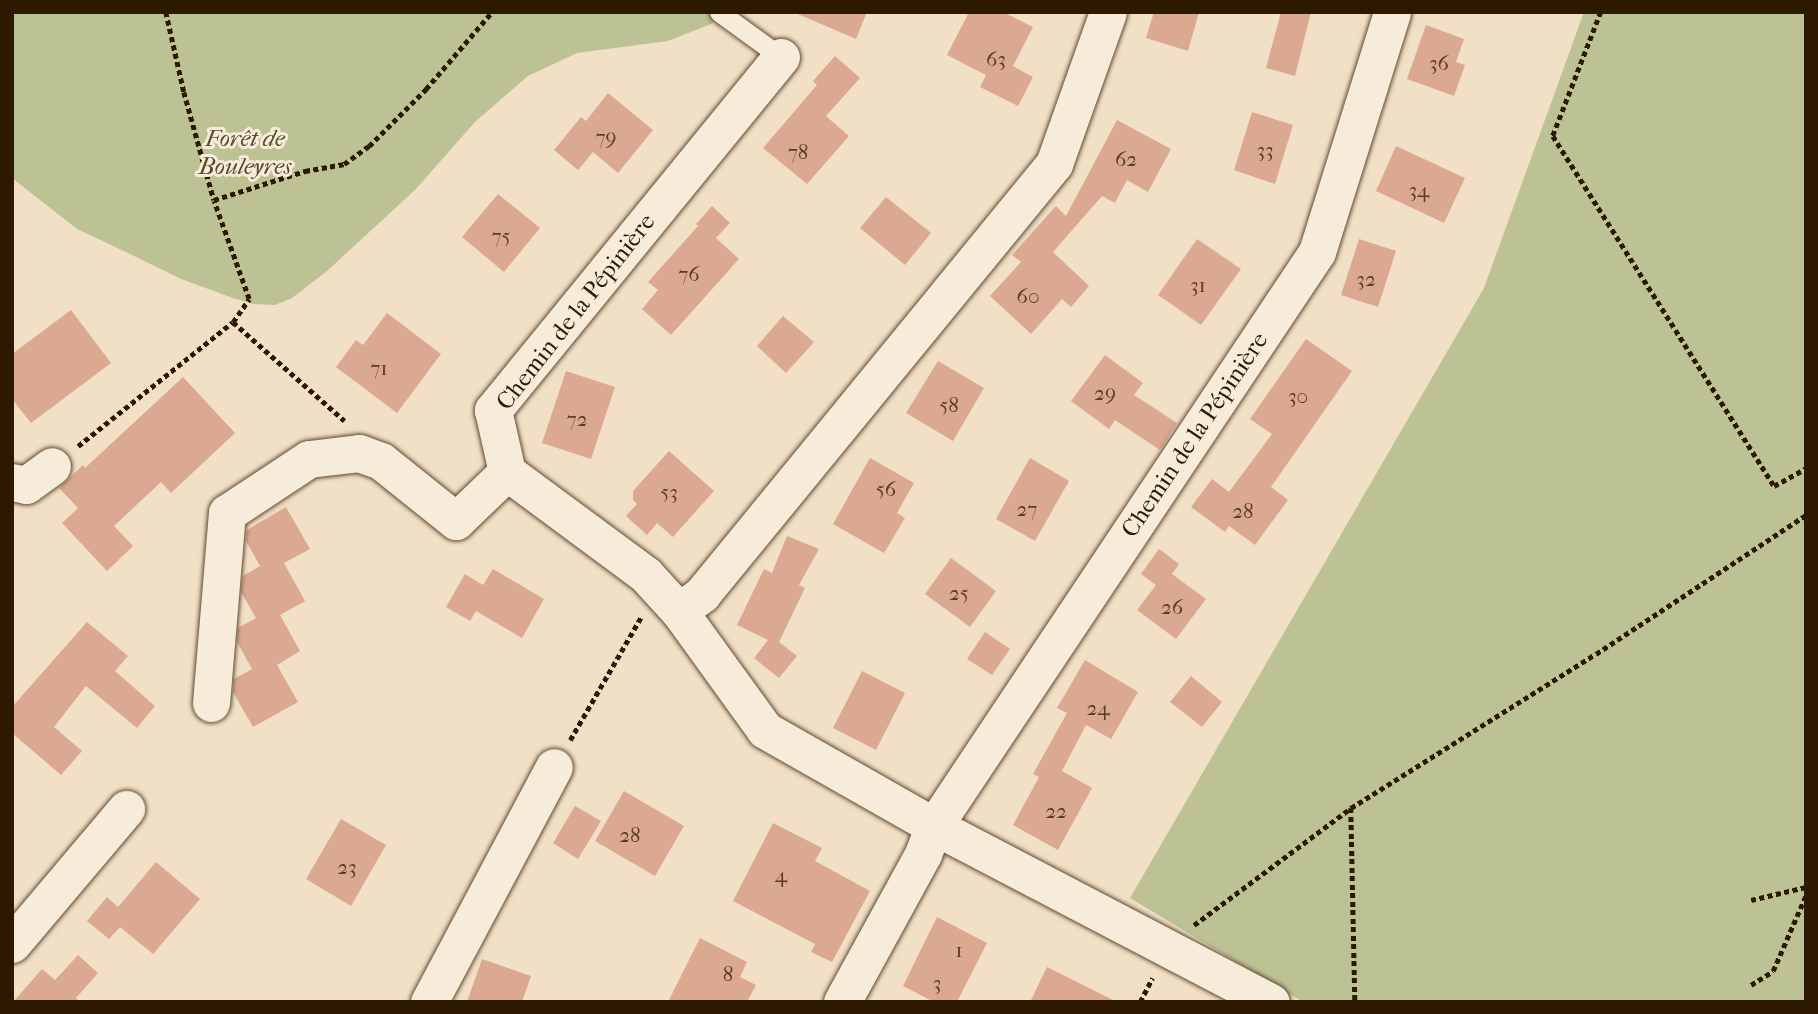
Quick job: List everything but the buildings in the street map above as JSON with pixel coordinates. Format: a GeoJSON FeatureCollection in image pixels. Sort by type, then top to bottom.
{"type":"FeatureCollection","features":[{"type":"Feature","properties":{"kind":"street"},"geometry":{"type":"LineString","coordinates":[[679,611],[702,594],[1054,164],[1108,12]]}},
{"type":"Feature","properties":{"kind":"street","name":"Chemin de la Pépinière"},"geometry":{"type":"LineString","coordinates":[[842,1002],[923,854],[934,826],[1317,252],[1392,12]]}},
{"type":"Feature","properties":{"kind":"street","name":"Chemin de la Pépinière"},"geometry":{"type":"LineString","coordinates":[[507,472],[493,410],[782,57]]}},
{"type":"Feature","properties":{"kind":"street"},"geometry":{"type":"LineString","coordinates":[[211,703],[227,513],[309,459],[359,453],[381,461],[456,521],[507,472],[646,575],[679,611],[765,730],[934,826],[1271,1002]]}},
{"type":"Feature","properties":{"kind":"street"},"geometry":{"type":"LineString","coordinates":[[12,482],[26,485],[52,466]]}},
{"type":"Feature","properties":{"kind":"street"},"geometry":{"type":"LineString","coordinates":[[429,1002],[554,767]]}},
{"type":"Feature","properties":{"kind":"street"},"geometry":{"type":"LineString","coordinates":[[12,944],[126,809]]}},
{"type":"Feature","properties":{"kind":"lane"},"geometry":{"type":"LineString","coordinates":[[719,12],[782,57]]}},
{"type":"Feature","properties":{"kind":"path"},"geometry":{"type":"LineString","coordinates":[[52,466],[233,321],[248,299],[214,200],[184,92],[166,12]]}},
{"type":"Feature","properties":{"kind":"path"},"geometry":{"type":"LineString","coordinates":[[214,200],[305,171],[344,164],[369,146],[426,89],[492,12]]}},
{"type":"Feature","properties":{"kind":"path"},"geometry":{"type":"LineString","coordinates":[[1601,12],[1553,136],[1774,486],[1806,468]]}},
{"type":"Feature","properties":{"kind":"path"},"geometry":{"type":"LineString","coordinates":[[233,321],[350,425],[359,453]]}},
{"type":"Feature","properties":{"kind":"path"},"geometry":{"type":"LineString","coordinates":[[1140,1002],[1168,950],[1193,925],[1351,808],[1596,654],[1806,515]]}},
{"type":"Feature","properties":{"kind":"path"},"geometry":{"type":"LineString","coordinates":[[554,767],[643,613]]}},
{"type":"Feature","properties":{"kind":"path"},"geometry":{"type":"LineString","coordinates":[[1351,808],[1355,1002]]}},
{"type":"Feature","properties":{"kind":"path"},"geometry":{"type":"LineString","coordinates":[[1751,900],[1806,887]]}},
{"type":"Feature","properties":{"kind":"path"},"geometry":{"type":"LineString","coordinates":[[1751,985],[1773,971],[1806,895]]}},
{"type":"Feature","properties":{"kind":"green space","name":"Forêt de Bouleyres"},"geometry":{"type":"Polygon","coordinates":[[[12,12],[725,12],[711,24],[668,41],[577,53],[528,76],[475,122],[415,190],[327,271],[292,298],[275,305],[253,304],[181,279],[77,229],[12,178],[12,12]]]}},
{"type":"Feature","properties":{"kind":"green space"},"geometry":{"type":"Polygon","coordinates":[[[1584,12],[1806,12],[1806,1002],[1303,1002],[1130,898],[1484,288],[1584,12]]]}}]}
